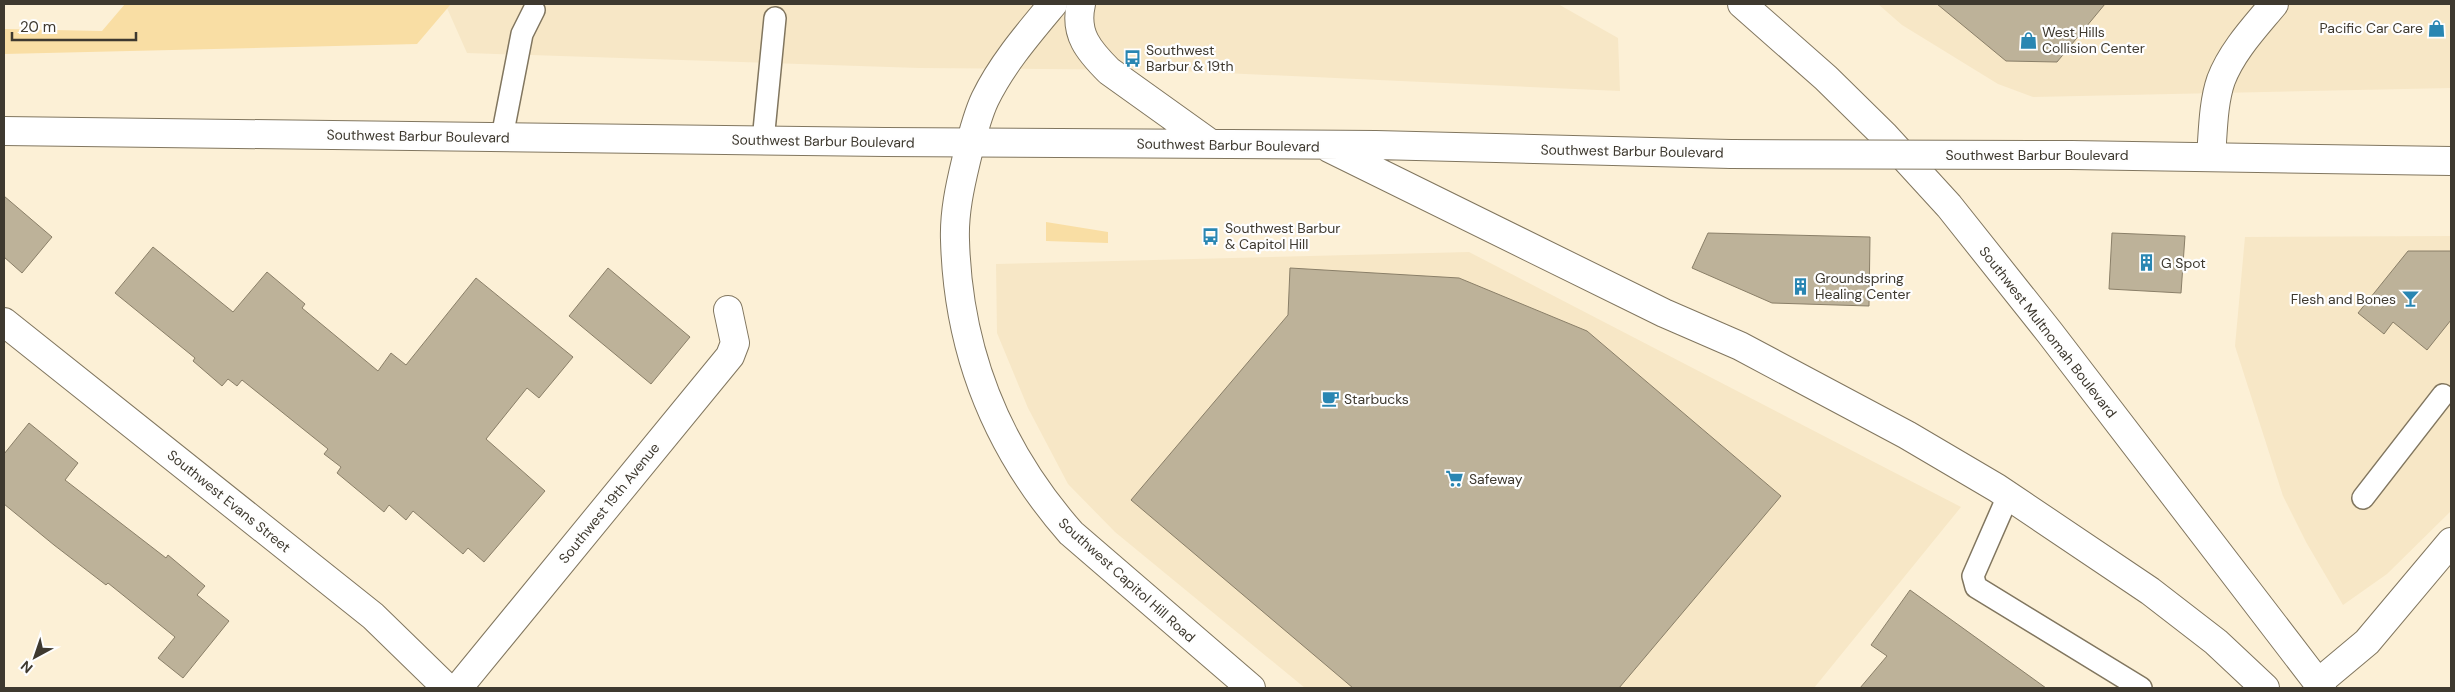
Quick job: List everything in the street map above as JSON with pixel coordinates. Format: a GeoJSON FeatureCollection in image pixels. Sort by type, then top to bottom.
{"type":"FeatureCollection","features":[{"type":"Feature","properties":{"kind":"main road"},"geometry":{"type":"LineString","coordinates":[[971,142],[984,100],[1000,72],[1018,46],[1053,4]]}},
{"type":"Feature","properties":{"kind":"main road"},"geometry":{"type":"LineString","coordinates":[[1081,4],[1080,32],[1095,57],[1110,71],[1210,144]]}},
{"type":"Feature","properties":{"kind":"main road","name":"Southwest Multnomah Boulevard"},"geometry":{"type":"LineString","coordinates":[[1742,4],[1833,84],[1884,135],[1949,206],[2056,341],[2320,686]]}},
{"type":"Feature","properties":{"kind":"main road"},"geometry":{"type":"LineString","coordinates":[[2211,157],[2220,82],[2239,47],[2274,4]]}},
{"type":"Feature","properties":{"kind":"main road","name":"Southwest Barbur Boulevard"},"geometry":{"type":"LineString","coordinates":[[4,131],[502,136],[763,141],[1376,145],[1730,154],[2071,155],[2451,161]]}},
{"type":"Feature","properties":{"kind":"main road","name":"Southwest Capitol Hill Road"},"geometry":{"type":"LineString","coordinates":[[971,142],[959,192],[954,238],[960,293],[973,360],[984,394],[1004,438],[1031,483],[1070,533],[1251,688]]}},
{"type":"Feature","properties":{"kind":"main road"},"geometry":{"type":"LineString","coordinates":[[1325,146],[1664,313],[1740,346],[1907,435],[2008,496],[2150,591],[2216,642],[2265,688]]}},
{"type":"Feature","properties":{"kind":"main road","name":"Southwest 19th Avenue"},"geometry":{"type":"LineString","coordinates":[[458,688],[730,356],[735,343],[728,310]]}},
{"type":"Feature","properties":{"kind":"main road","name":"Southwest Evans Street"},"geometry":{"type":"LineString","coordinates":[[4,322],[373,616],[448,688]]}},
{"type":"Feature","properties":{"kind":"main road"},"geometry":{"type":"LineString","coordinates":[[2320,686],[2367,642],[2451,542]]}},
{"type":"Feature","properties":{"kind":"lane"},"geometry":{"type":"LineString","coordinates":[[502,136],[522,34],[534,10]]}},
{"type":"Feature","properties":{"kind":"lane"},"geometry":{"type":"LineString","coordinates":[[763,141],[775,18]]}},
{"type":"Feature","properties":{"kind":"lane"},"geometry":{"type":"LineString","coordinates":[[2362,498],[2443,395]]}},
{"type":"Feature","properties":{"kind":"lane"},"geometry":{"type":"LineString","coordinates":[[2008,496],[1973,576],[1976,587],[2141,688]]}},
{"type":"Feature","properties":{"kind":"shaded area"},"geometry":{"type":"Polygon","coordinates":[[[125,4],[451,4],[417,44],[4,54],[4,29],[102,31],[125,4]]]}},
{"type":"Feature","properties":{"kind":"shaded area"},"geometry":{"type":"Polygon","coordinates":[[[451,4],[1558,4],[1618,38],[1620,91],[1159,70],[919,68],[467,53],[447,8],[451,4]]]}},
{"type":"Feature","properties":{"kind":"shaded area"},"geometry":{"type":"Polygon","coordinates":[[[1878,4],[2451,4],[2451,88],[2033,97],[1998,84],[1902,25],[1878,4]]]}},
{"type":"Feature","properties":{"kind":"shaded area"},"geometry":{"type":"Polygon","coordinates":[[[1046,222],[1108,232],[1108,243],[1046,241],[1046,222]]]}},
{"type":"Feature","properties":{"kind":"shaded area"},"geometry":{"type":"Polygon","coordinates":[[[2451,236],[2451,511],[2387,574],[2343,605],[2306,542],[2283,496],[2235,346],[2245,237],[2451,236]]]}},
{"type":"Feature","properties":{"kind":"shaded area","name":"Safeway"},"geometry":{"type":"Polygon","coordinates":[[[1469,252],[1961,507],[1814,688],[1305,688],[1115,532],[1068,484],[1028,408],[997,333],[996,264],[1469,252]]]}},
{"type":"Feature","properties":{"kind":"building","name":"West Hills Collision Center"},"geometry":{"type":"Polygon","coordinates":[[[1937,4],[2105,4],[2057,62],[2006,61],[1937,4]]]}},
{"type":"Feature","properties":{"kind":"building"},"geometry":{"type":"Polygon","coordinates":[[[4,196],[52,237],[22,273],[4,257],[4,196]]]}},
{"type":"Feature","properties":{"kind":"building","name":"Groundspring Healing Center"},"geometry":{"type":"Polygon","coordinates":[[[1708,233],[1870,237],[1869,306],[1772,303],[1692,268],[1708,233]]]}},
{"type":"Feature","properties":{"kind":"building","name":"G Spot"},"geometry":{"type":"Polygon","coordinates":[[[2112,233],[2185,236],[2181,293],[2109,289],[2112,233]]]}},
{"type":"Feature","properties":{"kind":"building"},"geometry":{"type":"Polygon","coordinates":[[[153,247],[233,312],[267,272],[305,304],[302,308],[378,371],[391,353],[406,365],[476,278],[573,357],[539,398],[527,388],[486,439],[545,491],[484,562],[468,548],[463,554],[413,511],[406,520],[389,505],[384,512],[337,473],[341,467],[324,454],[328,449],[242,380],[237,386],[228,379],[222,386],[193,361],[195,358],[115,293],[153,247]]]}},
{"type":"Feature","properties":{"kind":"building","name":"Flesh and Bones"},"geometry":{"type":"Polygon","coordinates":[[[2408,251],[2451,251],[2451,320],[2427,350],[2393,322],[2384,334],[2358,313],[2408,251]]]}},
{"type":"Feature","properties":{"kind":"building"},"geometry":{"type":"Polygon","coordinates":[[[608,268],[690,337],[651,384],[569,316],[608,268]]]}},
{"type":"Feature","properties":{"kind":"building","name":"Safeway"},"geometry":{"type":"Polygon","coordinates":[[[1290,268],[1459,278],[1587,331],[1781,496],[1619,688],[1353,688],[1131,500],[1288,315],[1290,268]]]}},
{"type":"Feature","properties":{"kind":"building"},"geometry":{"type":"Polygon","coordinates":[[[29,423],[78,463],[65,480],[166,558],[168,555],[205,586],[197,595],[229,621],[183,678],[158,658],[175,637],[108,583],[106,585],[54,545],[4,504],[4,454],[29,423]]]}},
{"type":"Feature","properties":{"kind":"building"},"geometry":{"type":"Polygon","coordinates":[[[1910,590],[2046,688],[1860,688],[1887,656],[1871,645],[1910,590]]]}},
{"type":"Feature","properties":{"kind":"place","name":"Pacific Car Care"},"geometry":{"type":"Point","coordinates":[2437,28]}},
{"type":"Feature","properties":{"kind":"place","name":"West Hills Collision Center"},"geometry":{"type":"Point","coordinates":[2028,40]}},
{"type":"Feature","properties":{"kind":"place","name":"Southwest Barbur & 19th"},"geometry":{"type":"Point","coordinates":[1132,58]}},
{"type":"Feature","properties":{"kind":"place","name":"Southwest Barbur & Capitol Hill"},"geometry":{"type":"Point","coordinates":[1211,236]}},
{"type":"Feature","properties":{"kind":"place","name":"G Spot"},"geometry":{"type":"Point","coordinates":[2147,263]}},
{"type":"Feature","properties":{"kind":"place","name":"Groundspring Healing Center"},"geometry":{"type":"Point","coordinates":[1801,286]}},
{"type":"Feature","properties":{"kind":"place","name":"Flesh and Bones"},"geometry":{"type":"Point","coordinates":[2410,299]}},
{"type":"Feature","properties":{"kind":"place","name":"Starbucks"},"geometry":{"type":"Point","coordinates":[1330,399]}},
{"type":"Feature","properties":{"kind":"place","name":"Safeway"},"geometry":{"type":"Point","coordinates":[1455,479]}}]}
